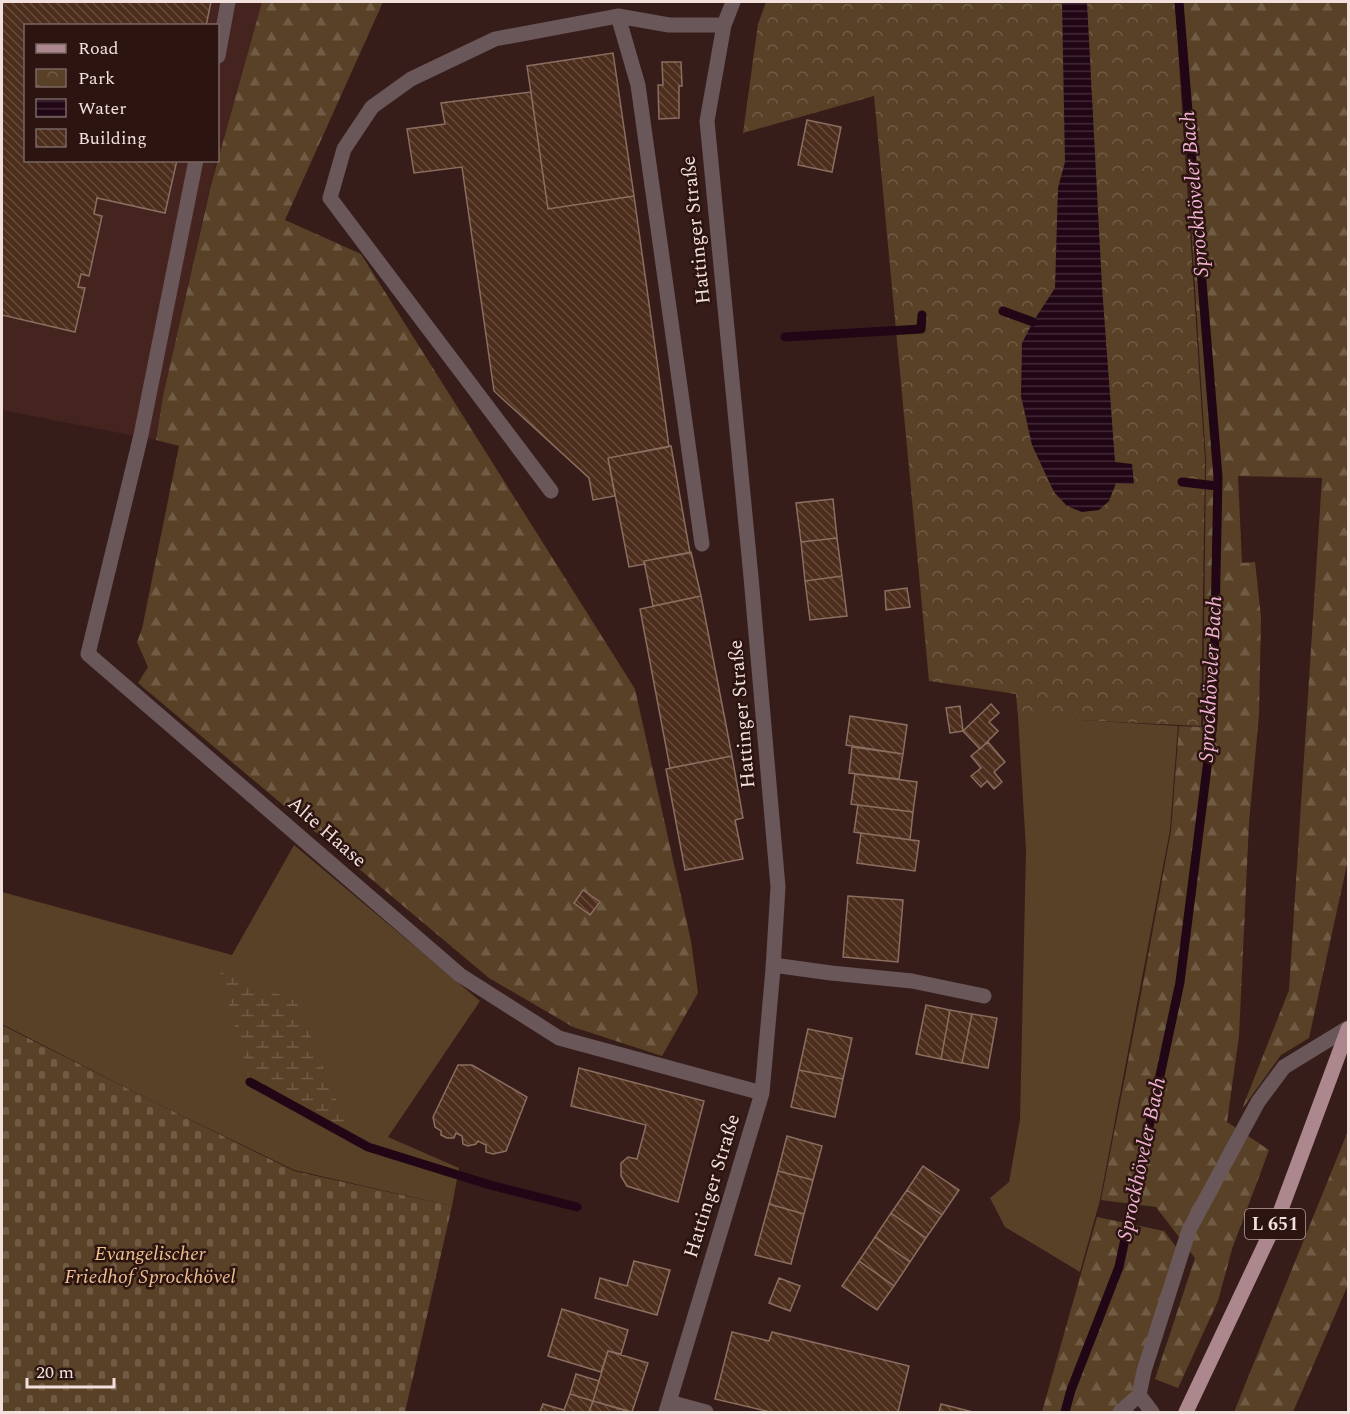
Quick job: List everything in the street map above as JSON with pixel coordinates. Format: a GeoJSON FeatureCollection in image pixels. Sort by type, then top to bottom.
{"type":"FeatureCollection","features":[{"type":"Feature","properties":{"kind":"main road","name":"L 651"},"geometry":{"type":"LineString","coordinates":[[1186,1413],[1279,1215],[1348,1029]]}},
{"type":"Feature","properties":{"kind":"street"},"geometry":{"type":"LineString","coordinates":[[219,51],[228,2]]}},
{"type":"Feature","properties":{"kind":"street","name":"Hattinger Straße"},"geometry":{"type":"LineString","coordinates":[[668,1407],[762,1093],[778,887],[707,121],[724,25],[732,2]]}},
{"type":"Feature","properties":{"kind":"street"},"geometry":{"type":"LineString","coordinates":[[551,491],[330,198],[344,149],[372,107],[411,79],[495,39],[618,16],[669,25],[724,25]]}},
{"type":"Feature","properties":{"kind":"street"},"geometry":{"type":"LineString","coordinates":[[618,16],[638,85],[702,544]]}},
{"type":"Feature","properties":{"kind":"street","name":"Alte Haase"},"geometry":{"type":"LineString","coordinates":[[196,162],[141,435],[88,654],[470,981],[559,1038],[762,1093]]}},
{"type":"Feature","properties":{"kind":"street"},"geometry":{"type":"LineString","coordinates":[[773,965],[912,981],[984,996]]}},
{"type":"Feature","properties":{"kind":"street"},"geometry":{"type":"LineString","coordinates":[[1120,1413],[1140,1395],[1144,1371],[1189,1230],[1258,1102],[1284,1068],[1348,1029]]}},
{"type":"Feature","properties":{"kind":"street"},"geometry":{"type":"LineString","coordinates":[[1140,1395],[1152,1413]]}},
{"type":"Feature","properties":{"kind":"street"},"geometry":{"type":"LineString","coordinates":[[668,1407],[706,1413]]}},
{"type":"Feature","properties":{"kind":"shaded area"},"geometry":{"type":"Polygon","coordinates":[[[2,2],[262,2],[219,156],[219,24],[24,24],[24,162],[216,162],[163,396],[156,440],[2,410],[2,2]]]}},
{"type":"Feature","properties":{"kind":"green space"},"geometry":{"type":"Polygon","coordinates":[[[262,2],[383,2],[285,220],[361,254],[635,689],[691,941],[698,993],[662,1056],[573,1027],[489,978],[138,683],[148,667],[137,642],[142,629],[179,446],[156,440],[163,396],[219,156],[262,2]]]}},
{"type":"Feature","properties":{"kind":"green space"},"geometry":{"type":"Polygon","coordinates":[[[766,2],[1175,2],[1205,460],[1201,726],[1018,717],[1016,694],[929,681],[874,96],[743,133],[758,24],[766,2]]]}},
{"type":"Feature","properties":{"kind":"green space"},"geometry":{"type":"Polygon","coordinates":[[[1177,2],[1348,2],[1348,860],[1309,1038],[1281,1055],[1242,1109],[1289,990],[1322,478],[1238,476],[1242,563],[1255,562],[1261,617],[1259,715],[1249,823],[1239,1036],[1227,1122],[1269,1150],[1232,1249],[1218,1301],[1178,1388],[1155,1379],[1195,1258],[1156,1207],[1101,1200],[1171,831],[1179,726],[1203,727],[1206,460],[1177,2]]]}},
{"type":"Feature","properties":{"kind":"green space"},"geometry":{"type":"Polygon","coordinates":[[[1018,716],[1178,726],[1170,830],[1100,1200],[1080,1272],[1005,1227],[990,1198],[1009,1182],[1020,1120],[1026,850],[1018,716]]]}},
{"type":"Feature","properties":{"kind":"green space"},"geometry":{"type":"Polygon","coordinates":[[[294,845],[480,1001],[388,1137],[459,1168],[452,1206],[294,1170],[2,1024],[2,892],[232,955],[294,845]]]}},
{"type":"Feature","properties":{"kind":"green space"},"geometry":{"type":"Polygon","coordinates":[[[220,971],[296,1001],[345,1121],[334,1129],[250,1082],[220,971]]]}},
{"type":"Feature","properties":{"kind":"green space","name":"Evangelischer Friedhof Sprockhövel"},"geometry":{"type":"Polygon","coordinates":[[[2,1025],[294,1171],[452,1206],[405,1412],[2,1412],[2,1025]]]}},
{"type":"Feature","properties":{"kind":"green space"},"geometry":{"type":"Polygon","coordinates":[[[1348,1131],[1348,1285],[1293,1412],[1234,1412],[1348,1131]]]}},
{"type":"Feature","properties":{"kind":"green space"},"geometry":{"type":"Polygon","coordinates":[[[1097,1217],[1164,1231],[1177,1248],[1134,1383],[1134,1412],[1042,1412],[1097,1217]]]}},
{"type":"Feature","properties":{"kind":"water"},"geometry":{"type":"Polygon","coordinates":[[[1062,2],[1087,2],[1102,287],[1115,462],[1132,464],[1134,484],[1116,483],[1109,501],[1099,510],[1082,512],[1067,506],[1054,492],[1032,445],[1021,396],[1022,343],[1055,288],[1058,188],[1065,162],[1062,2]]]}},
{"type":"Feature","properties":{"kind":"building"},"geometry":{"type":"Polygon","coordinates":[[[2,2],[211,2],[206,24],[24,24],[24,162],[177,162],[165,213],[97,198],[94,214],[102,216],[89,276],[81,274],[78,287],[85,288],[75,332],[2,315],[2,2]]]}},
{"type":"Feature","properties":{"kind":"building"},"geometry":{"type":"Polygon","coordinates":[[[613,53],[634,196],[548,209],[527,66],[613,53]]]}},
{"type":"Feature","properties":{"kind":"building"},"geometry":{"type":"Polygon","coordinates":[[[662,62],[681,62],[682,86],[679,86],[679,118],[659,119],[658,85],[663,85],[662,62]]]}},
{"type":"Feature","properties":{"kind":"building"},"geometry":{"type":"Polygon","coordinates":[[[531,92],[548,209],[634,196],[669,447],[608,458],[615,496],[593,500],[589,478],[494,391],[462,167],[414,173],[407,129],[445,124],[441,103],[531,92]]]}},
{"type":"Feature","properties":{"kind":"building"},"geometry":{"type":"Polygon","coordinates":[[[807,120],[841,127],[832,172],[798,165],[807,120]]]}},
{"type":"Feature","properties":{"kind":"building"},"geometry":{"type":"Polygon","coordinates":[[[671,446],[690,553],[644,561],[645,564],[629,567],[608,458],[671,446]]]}},
{"type":"Feature","properties":{"kind":"building"},"geometry":{"type":"Polygon","coordinates":[[[833,499],[837,538],[801,542],[796,503],[833,499]]]}},
{"type":"Feature","properties":{"kind":"building"},"geometry":{"type":"Polygon","coordinates":[[[837,538],[842,576],[805,581],[801,542],[837,538]]]}},
{"type":"Feature","properties":{"kind":"building"},"geometry":{"type":"Polygon","coordinates":[[[691,552],[701,596],[653,606],[644,561],[691,552]]]}},
{"type":"Feature","properties":{"kind":"building"},"geometry":{"type":"Polygon","coordinates":[[[842,576],[847,616],[810,620],[805,581],[842,576]]]}},
{"type":"Feature","properties":{"kind":"building"},"geometry":{"type":"Polygon","coordinates":[[[907,588],[910,607],[886,610],[885,591],[907,588]]]}},
{"type":"Feature","properties":{"kind":"building"},"geometry":{"type":"Polygon","coordinates":[[[701,596],[732,756],[670,768],[640,609],[701,596]]]}},
{"type":"Feature","properties":{"kind":"building"},"geometry":{"type":"Polygon","coordinates":[[[991,704],[999,713],[989,722],[998,731],[980,749],[963,731],[991,704]]]}},
{"type":"Feature","properties":{"kind":"building"},"geometry":{"type":"Polygon","coordinates":[[[960,706],[963,731],[950,733],[946,708],[960,706]]]}},
{"type":"Feature","properties":{"kind":"building"},"geometry":{"type":"Polygon","coordinates":[[[850,716],[907,725],[903,754],[846,745],[850,716]]]}},
{"type":"Feature","properties":{"kind":"building"},"geometry":{"type":"Polygon","coordinates":[[[988,742],[1005,762],[994,772],[1002,782],[994,789],[987,781],[981,787],[971,776],[981,768],[971,756],[988,742]]]}},
{"type":"Feature","properties":{"kind":"building"},"geometry":{"type":"Polygon","coordinates":[[[852,747],[903,754],[899,779],[849,773],[852,747]]]}},
{"type":"Feature","properties":{"kind":"building"},"geometry":{"type":"Polygon","coordinates":[[[732,756],[743,818],[735,820],[743,859],[685,870],[666,769],[732,756]]]}},
{"type":"Feature","properties":{"kind":"building"},"geometry":{"type":"Polygon","coordinates":[[[855,774],[917,782],[913,812],[851,804],[855,774]]]}},
{"type":"Feature","properties":{"kind":"building"},"geometry":{"type":"Polygon","coordinates":[[[858,805],[913,812],[910,840],[854,832],[858,805]]]}},
{"type":"Feature","properties":{"kind":"building"},"geometry":{"type":"Polygon","coordinates":[[[861,833],[919,841],[915,871],[857,863],[861,833]]]}},
{"type":"Feature","properties":{"kind":"building"},"geometry":{"type":"Polygon","coordinates":[[[583,890],[600,902],[590,915],[574,903],[583,890]]]}},
{"type":"Feature","properties":{"kind":"building"},"geometry":{"type":"Polygon","coordinates":[[[848,896],[903,900],[898,962],[843,957],[848,896]]]}},
{"type":"Feature","properties":{"kind":"building"},"geometry":{"type":"Polygon","coordinates":[[[926,1005],[950,1010],[941,1059],[916,1054],[926,1005]]]}},
{"type":"Feature","properties":{"kind":"building"},"geometry":{"type":"Polygon","coordinates":[[[950,1010],[972,1014],[962,1063],[941,1059],[950,1010]]]}},
{"type":"Feature","properties":{"kind":"building"},"geometry":{"type":"Polygon","coordinates":[[[972,1014],[997,1018],[988,1068],[962,1063],[972,1014]]]}},
{"type":"Feature","properties":{"kind":"building"},"geometry":{"type":"Polygon","coordinates":[[[808,1029],[852,1038],[843,1079],[799,1070],[808,1029]]]}},
{"type":"Feature","properties":{"kind":"building"},"geometry":{"type":"Polygon","coordinates":[[[458,1065],[472,1065],[527,1097],[506,1151],[493,1154],[486,1152],[486,1145],[478,1141],[468,1146],[463,1144],[462,1136],[456,1133],[454,1138],[447,1138],[441,1135],[441,1131],[435,1127],[433,1117],[458,1065]]]}},
{"type":"Feature","properties":{"kind":"building"},"geometry":{"type":"Polygon","coordinates":[[[579,1068],[704,1101],[678,1202],[627,1186],[621,1176],[621,1163],[628,1157],[637,1159],[646,1125],[571,1106],[579,1068]]]}},
{"type":"Feature","properties":{"kind":"building"},"geometry":{"type":"Polygon","coordinates":[[[799,1070],[843,1079],[835,1117],[791,1107],[799,1070]]]}},
{"type":"Feature","properties":{"kind":"building"},"geometry":{"type":"Polygon","coordinates":[[[787,1136],[822,1146],[813,1180],[778,1171],[787,1136]]]}},
{"type":"Feature","properties":{"kind":"building"},"geometry":{"type":"Polygon","coordinates":[[[923,1166],[959,1190],[942,1215],[907,1190],[923,1166]]]}},
{"type":"Feature","properties":{"kind":"building"},"geometry":{"type":"Polygon","coordinates":[[[778,1171],[813,1180],[804,1214],[769,1204],[778,1171]]]}},
{"type":"Feature","properties":{"kind":"building"},"geometry":{"type":"Polygon","coordinates":[[[907,1190],[942,1215],[926,1238],[891,1213],[907,1190]]]}},
{"type":"Feature","properties":{"kind":"building"},"geometry":{"type":"Polygon","coordinates":[[[769,1204],[804,1214],[791,1264],[755,1255],[769,1204]]]}},
{"type":"Feature","properties":{"kind":"building"},"geometry":{"type":"Polygon","coordinates":[[[891,1213],[926,1238],[910,1262],[875,1237],[891,1213]]]}},
{"type":"Feature","properties":{"kind":"building"},"geometry":{"type":"Polygon","coordinates":[[[875,1237],[910,1262],[894,1286],[859,1261],[875,1237]]]}},
{"type":"Feature","properties":{"kind":"building"},"geometry":{"type":"Polygon","coordinates":[[[634,1261],[670,1270],[657,1315],[595,1298],[600,1278],[627,1286],[634,1261]]]}},
{"type":"Feature","properties":{"kind":"building"},"geometry":{"type":"Polygon","coordinates":[[[859,1261],[894,1286],[877,1310],[842,1286],[859,1261]]]}},
{"type":"Feature","properties":{"kind":"building"},"geometry":{"type":"Polygon","coordinates":[[[779,1278],[800,1286],[790,1311],[769,1303],[779,1278]]]}},
{"type":"Feature","properties":{"kind":"building"},"geometry":{"type":"Polygon","coordinates":[[[562,1309],[628,1330],[621,1354],[608,1351],[601,1372],[548,1356],[562,1309]]]}},
{"type":"Feature","properties":{"kind":"building"},"geometry":{"type":"Polygon","coordinates":[[[732,1332],[769,1341],[772,1332],[909,1366],[898,1412],[770,1412],[715,1399],[732,1332]]]}},
{"type":"Feature","properties":{"kind":"building"},"geometry":{"type":"Polygon","coordinates":[[[608,1351],[648,1363],[632,1412],[593,1401],[608,1351]]]}},
{"type":"Feature","properties":{"kind":"building"},"geometry":{"type":"Polygon","coordinates":[[[576,1374],[599,1381],[593,1401],[570,1394],[576,1374]]]}},
{"type":"Feature","properties":{"kind":"building"},"geometry":{"type":"Polygon","coordinates":[[[570,1394],[593,1401],[589,1412],[540,1412],[543,1404],[564,1410],[570,1394]]]}},
{"type":"Feature","properties":{"kind":"building"},"geometry":{"type":"Polygon","coordinates":[[[593,1401],[630,1412],[589,1412],[593,1401]]]}},
{"type":"Feature","properties":{"kind":"building"},"geometry":{"type":"Polygon","coordinates":[[[941,1404],[973,1412],[939,1412],[941,1404]]]}},
{"type":"Feature","properties":{"kind":"waterway","name":"Sprockhöveler Bach"},"geometry":{"type":"LineString","coordinates":[[1065,1412],[1071,1390],[1119,1267],[1180,982],[1213,720],[1218,477],[1179,2]]}},
{"type":"Feature","properties":{"kind":"waterway"},"geometry":{"type":"LineString","coordinates":[[1003,311],[1033,322]]}},
{"type":"Feature","properties":{"kind":"waterway"},"geometry":{"type":"LineString","coordinates":[[785,337],[921,329],[922,315]]}},
{"type":"Feature","properties":{"kind":"waterway"},"geometry":{"type":"LineString","coordinates":[[1182,482],[1217,486]]}},
{"type":"Feature","properties":{"kind":"waterway"},"geometry":{"type":"LineString","coordinates":[[250,1082],[368,1147],[490,1185],[577,1207]]}}]}
